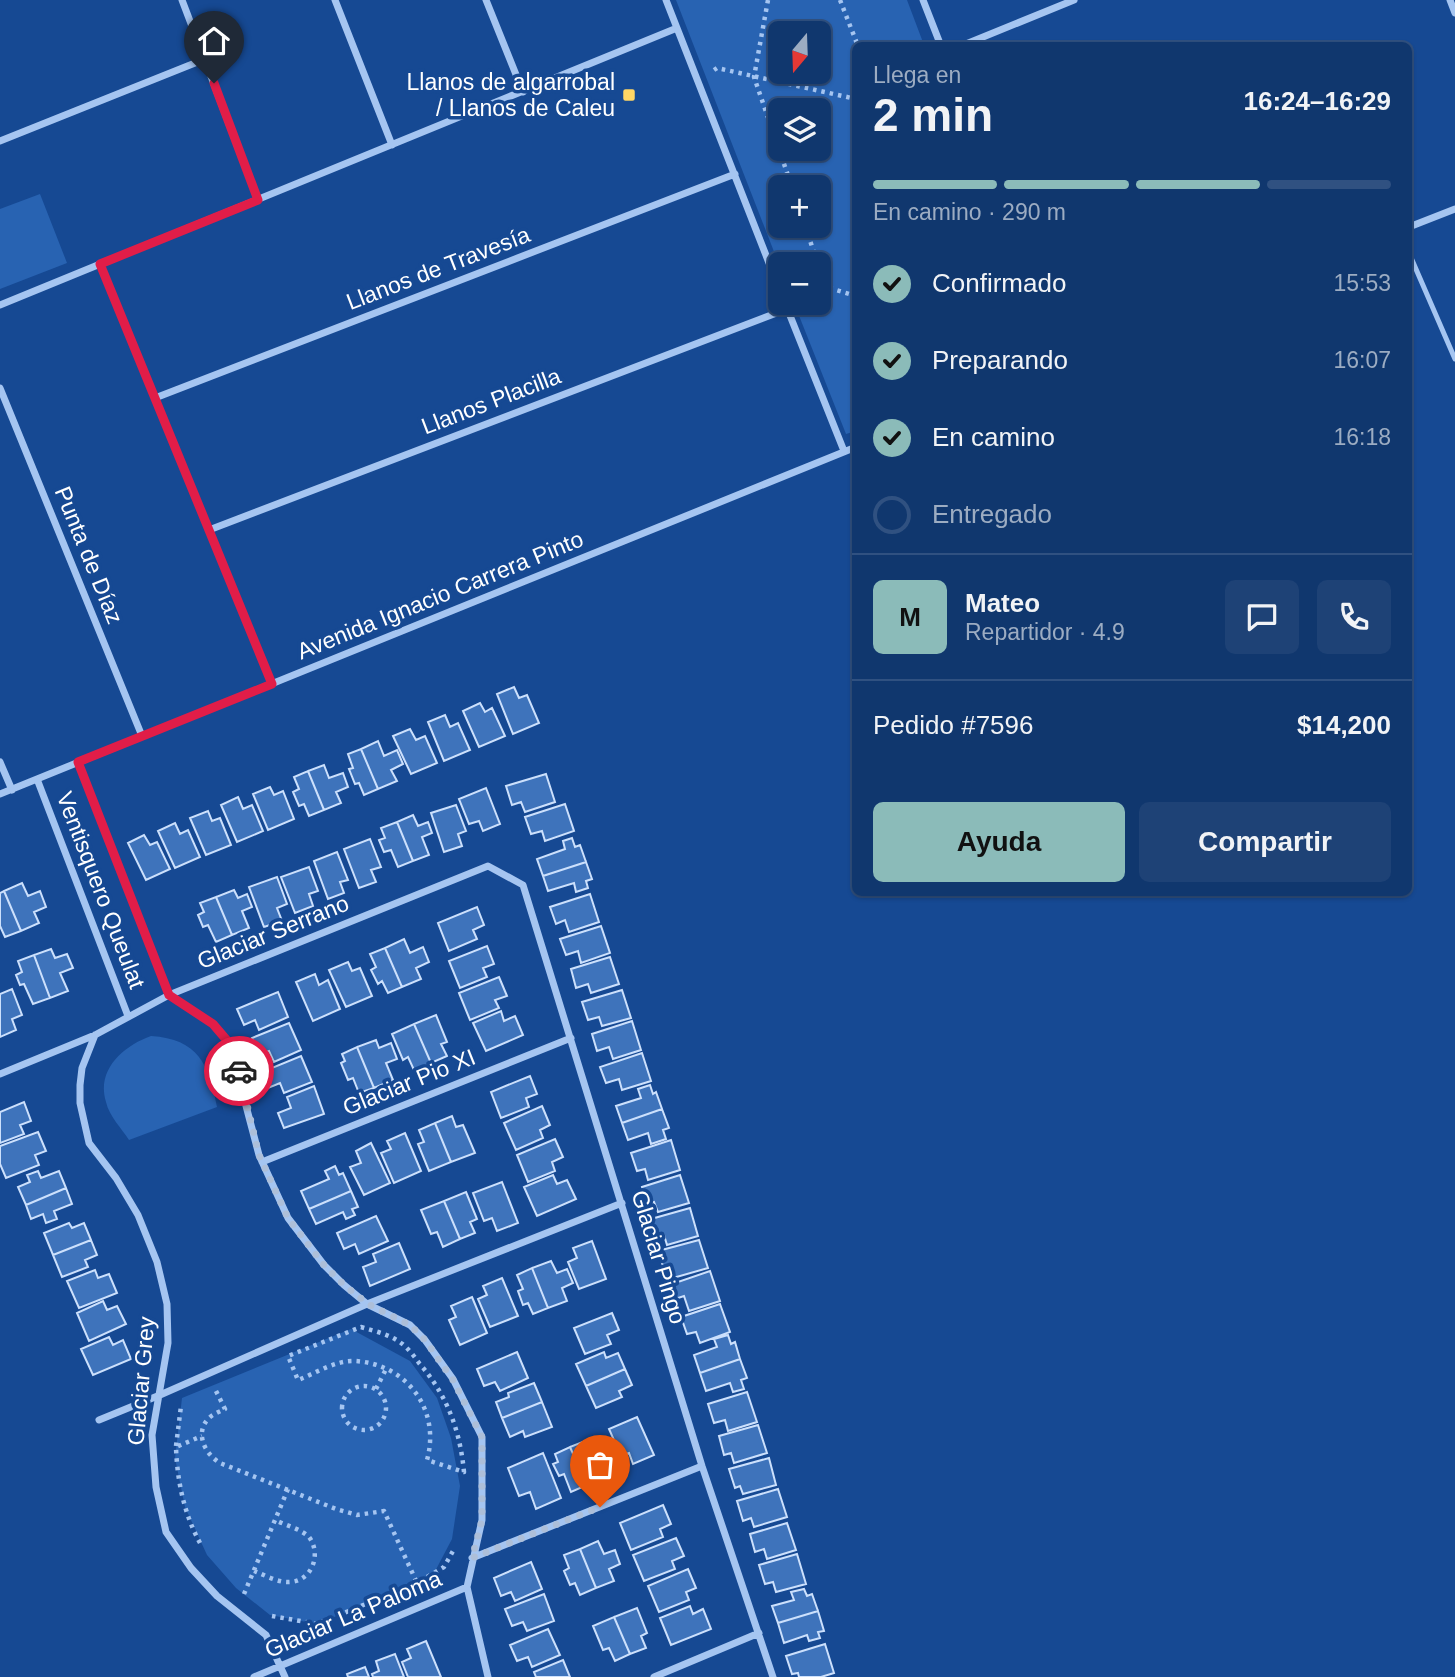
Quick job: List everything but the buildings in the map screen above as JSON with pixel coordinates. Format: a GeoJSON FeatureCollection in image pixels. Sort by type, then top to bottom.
{"type":"FeatureCollection","features":[{"type":"Feature","properties":{"kind":"street"},"geometry":{"type":"LineString","coordinates":[[182,0],[258,200]]}},
{"type":"Feature","properties":{"kind":"street"},"geometry":{"type":"LineString","coordinates":[[334,0],[392,145]]}},
{"type":"Feature","properties":{"kind":"street"},"geometry":{"type":"LineString","coordinates":[[486,0],[523,92]]}},
{"type":"Feature","properties":{"kind":"street"},"geometry":{"type":"LineString","coordinates":[[666,0],[768,260]]}},
{"type":"Feature","properties":{"kind":"street"},"geometry":{"type":"LineString","coordinates":[[923,0],[939,42]]}},
{"type":"Feature","properties":{"kind":"street"},"geometry":{"type":"LineString","coordinates":[[971,42],[1074,0]]}},
{"type":"Feature","properties":{"kind":"street"},"geometry":{"type":"LineString","coordinates":[[1450,0],[1455,13]]}},
{"type":"Feature","properties":{"kind":"street"},"geometry":{"type":"LineString","coordinates":[[0,305],[677,28]]}},
{"type":"Feature","properties":{"kind":"street"},"geometry":{"type":"LineString","coordinates":[[0,141],[205,59]]}},
{"type":"Feature","properties":{"kind":"street","name":"Llanos de Travesía"},"geometry":{"type":"LineString","coordinates":[[155,398],[735,174]]}},
{"type":"Feature","properties":{"kind":"street"},"geometry":{"type":"LineString","coordinates":[[1412,226],[1455,209]]}},
{"type":"Feature","properties":{"kind":"street"},"geometry":{"type":"LineString","coordinates":[[100,264],[272,684]]}},
{"type":"Feature","properties":{"kind":"street","name":"Llanos Placilla"},"geometry":{"type":"LineString","coordinates":[[209,530],[768,313]]}},
{"type":"Feature","properties":{"kind":"street"},"geometry":{"type":"LineString","coordinates":[[790,315],[844,452]]}},
{"type":"Feature","properties":{"kind":"street","name":"Punta de Díaz"},"geometry":{"type":"LineString","coordinates":[[0,388],[142,736]]}},
{"type":"Feature","properties":{"kind":"street","name":"Avenida Ignacio Carrera Pinto"},"geometry":{"type":"LineString","coordinates":[[0,794],[852,449]]}},
{"type":"Feature","properties":{"kind":"street"},"geometry":{"type":"LineString","coordinates":[[0,762],[12,790]]}},
{"type":"Feature","properties":{"kind":"street","name":"Ventisquero Queulat"},"geometry":{"type":"LineString","coordinates":[[78,762],[169,995],[213,1024],[236,1051],[245,1102],[262,1162],[288,1218],[305,1242],[344,1285],[368,1304],[410,1325],[425,1340],[453,1380],[482,1437],[482,1520],[467,1587],[488,1677]]}},
{"type":"Feature","properties":{"kind":"street","name":"Ventisquero Queulat"},"geometry":{"type":"LineString","coordinates":[[37,779],[128,1016]]}},
{"type":"Feature","properties":{"kind":"street","name":"Glaciar Serrano"},"geometry":{"type":"LineString","coordinates":[[0,1074],[95,1035],[169,995],[488,866]]}},
{"type":"Feature","properties":{"kind":"street","name":"Glaciar Pingo"},"geometry":{"type":"LineString","coordinates":[[488,866],[523,885],[702,1466],[773,1677]]}},
{"type":"Feature","properties":{"kind":"street","name":"Glaciar Grey"},"geometry":{"type":"LineString","coordinates":[[95,1035],[82,1068],[80,1103],[89,1143],[116,1178],[138,1215],[156,1262],[167,1304],[168,1343],[152,1435],[156,1487],[166,1532],[217,1597],[266,1635],[285,1677]]}},
{"type":"Feature","properties":{"kind":"street","name":"Glaciar Pio XI"},"geometry":{"type":"LineString","coordinates":[[262,1162],[571,1038]]}},
{"type":"Feature","properties":{"kind":"street"},"geometry":{"type":"LineString","coordinates":[[99,1420],[368,1304],[622,1203]]}},
{"type":"Feature","properties":{"kind":"street"},"geometry":{"type":"LineString","coordinates":[[472,1558],[702,1466]]}},
{"type":"Feature","properties":{"kind":"street","name":"Glaciar La Paloma"},"geometry":{"type":"LineString","coordinates":[[254,1677],[467,1587]]}},
{"type":"Feature","properties":{"kind":"street"},"geometry":{"type":"LineString","coordinates":[[654,1677],[760,1633]]}},
{"type":"Feature","properties":{"kind":"lane"},"geometry":{"type":"LineString","coordinates":[[1412,260],[1455,359]]}},
{"type":"Feature","properties":{"kind":"path"},"geometry":{"type":"LineString","coordinates":[[768,0],[754,77],[788,175]]}},
{"type":"Feature","properties":{"kind":"path"},"geometry":{"type":"LineString","coordinates":[[840,0],[856,42]]}},
{"type":"Feature","properties":{"kind":"path"},"geometry":{"type":"LineString","coordinates":[[696,76],[717,68],[852,99]]}},
{"type":"Feature","properties":{"kind":"path"},"geometry":{"type":"LineString","coordinates":[[831,288],[852,295]]}},
{"type":"Feature","properties":{"kind":"path"},"geometry":{"type":"LineString","coordinates":[[464,1472],[427,1460],[431,1443],[425,1405],[417,1392],[396,1373],[372,1364],[353,1361],[337,1364],[298,1380],[288,1356],[360,1326],[401,1343],[439,1389],[455,1422],[461,1442],[467,1485]]}},
{"type":"Feature","properties":{"kind":"path"},"geometry":{"type":"LineString","coordinates":[[376,1389],[386,1369]]}},
{"type":"Feature","properties":{"kind":"path"},"geometry":{"type":"LineString","coordinates":[[213,1385],[225,1409],[209,1418],[202,1436],[210,1457],[357,1515],[384,1511],[416,1583]]}},
{"type":"Feature","properties":{"kind":"path"},"geometry":{"type":"LineString","coordinates":[[361,1386],[376,1389],[385,1399],[387,1414],[383,1420],[371,1429],[364,1430],[350,1424],[342,1412],[343,1399],[361,1386]]}},
{"type":"Feature","properties":{"kind":"path"},"geometry":{"type":"LineString","coordinates":[[201,1546],[191,1527],[184,1502],[176,1447],[202,1436]]}},
{"type":"Feature","properties":{"kind":"path"},"geometry":{"type":"LineString","coordinates":[[244,1595],[288,1489]]}},
{"type":"Feature","properties":{"kind":"path"},"geometry":{"type":"LineString","coordinates":[[254,1571],[292,1582],[308,1574],[313,1567],[315,1557],[310,1539],[300,1531],[275,1520]]}},
{"type":"Feature","properties":{"kind":"path"},"geometry":{"type":"LineString","coordinates":[[270,1615],[317,1624],[416,1583],[444,1567],[454,1548]]}},
{"type":"Feature","properties":{"kind":"path"},"geometry":{"type":"LineString","coordinates":[[236,1588],[252,1602]]}},
{"type":"Feature","properties":{"kind":"shaded area"},"geometry":{"type":"Polygon","coordinates":[[[676,0],[907,0],[923,42],[852,42],[852,432],[846,434],[799,315],[831,315],[831,252],[774,252],[769,238],[831,238],[831,175],[768,175],[768,236],[676,0]]]}},
{"type":"Feature","properties":{"kind":"shaded area"},"geometry":{"type":"Polygon","coordinates":[[[40,194],[67,263],[0,289],[0,209],[40,194]]]}},
{"type":"Feature","properties":{"kind":"shaded area"},"geometry":{"type":"Polygon","coordinates":[[[151,1036],[180,1042],[199,1056],[210,1078],[217,1107],[129,1140],[108,1107],[105,1080],[108,1070],[122,1053],[151,1036]]]}},
{"type":"Feature","properties":{"kind":"shaded area"},"geometry":{"type":"Polygon","coordinates":[[[351,1329],[410,1361],[437,1398],[451,1438],[460,1486],[452,1539],[432,1577],[317,1624],[270,1615],[236,1588],[207,1555],[185,1507],[175,1458],[182,1398],[351,1329]]]}},
{"type":"Feature","properties":{"kind":"way so far"},"geometry":{"type":"LineString","coordinates":[[239,1071],[259,1155],[288,1218],[324,1265],[344,1285],[368,1304],[410,1325],[425,1340],[453,1380],[482,1437],[482,1520],[472,1558],[600,1507]]}},
{"type":"Feature","properties":{"kind":"place","name":"Llanos de algarrobal / Llanos de Caleu"},"geometry":{"type":"Point","coordinates":[629,95]}},
{"type":"Feature","properties":{"kind":"route"},"geometry":{"type":"LineString","coordinates":[[214,83],[258,200],[100,264],[272,684],[78,762],[169,995],[213,1024],[236,1051],[239,1071]]}}]}
